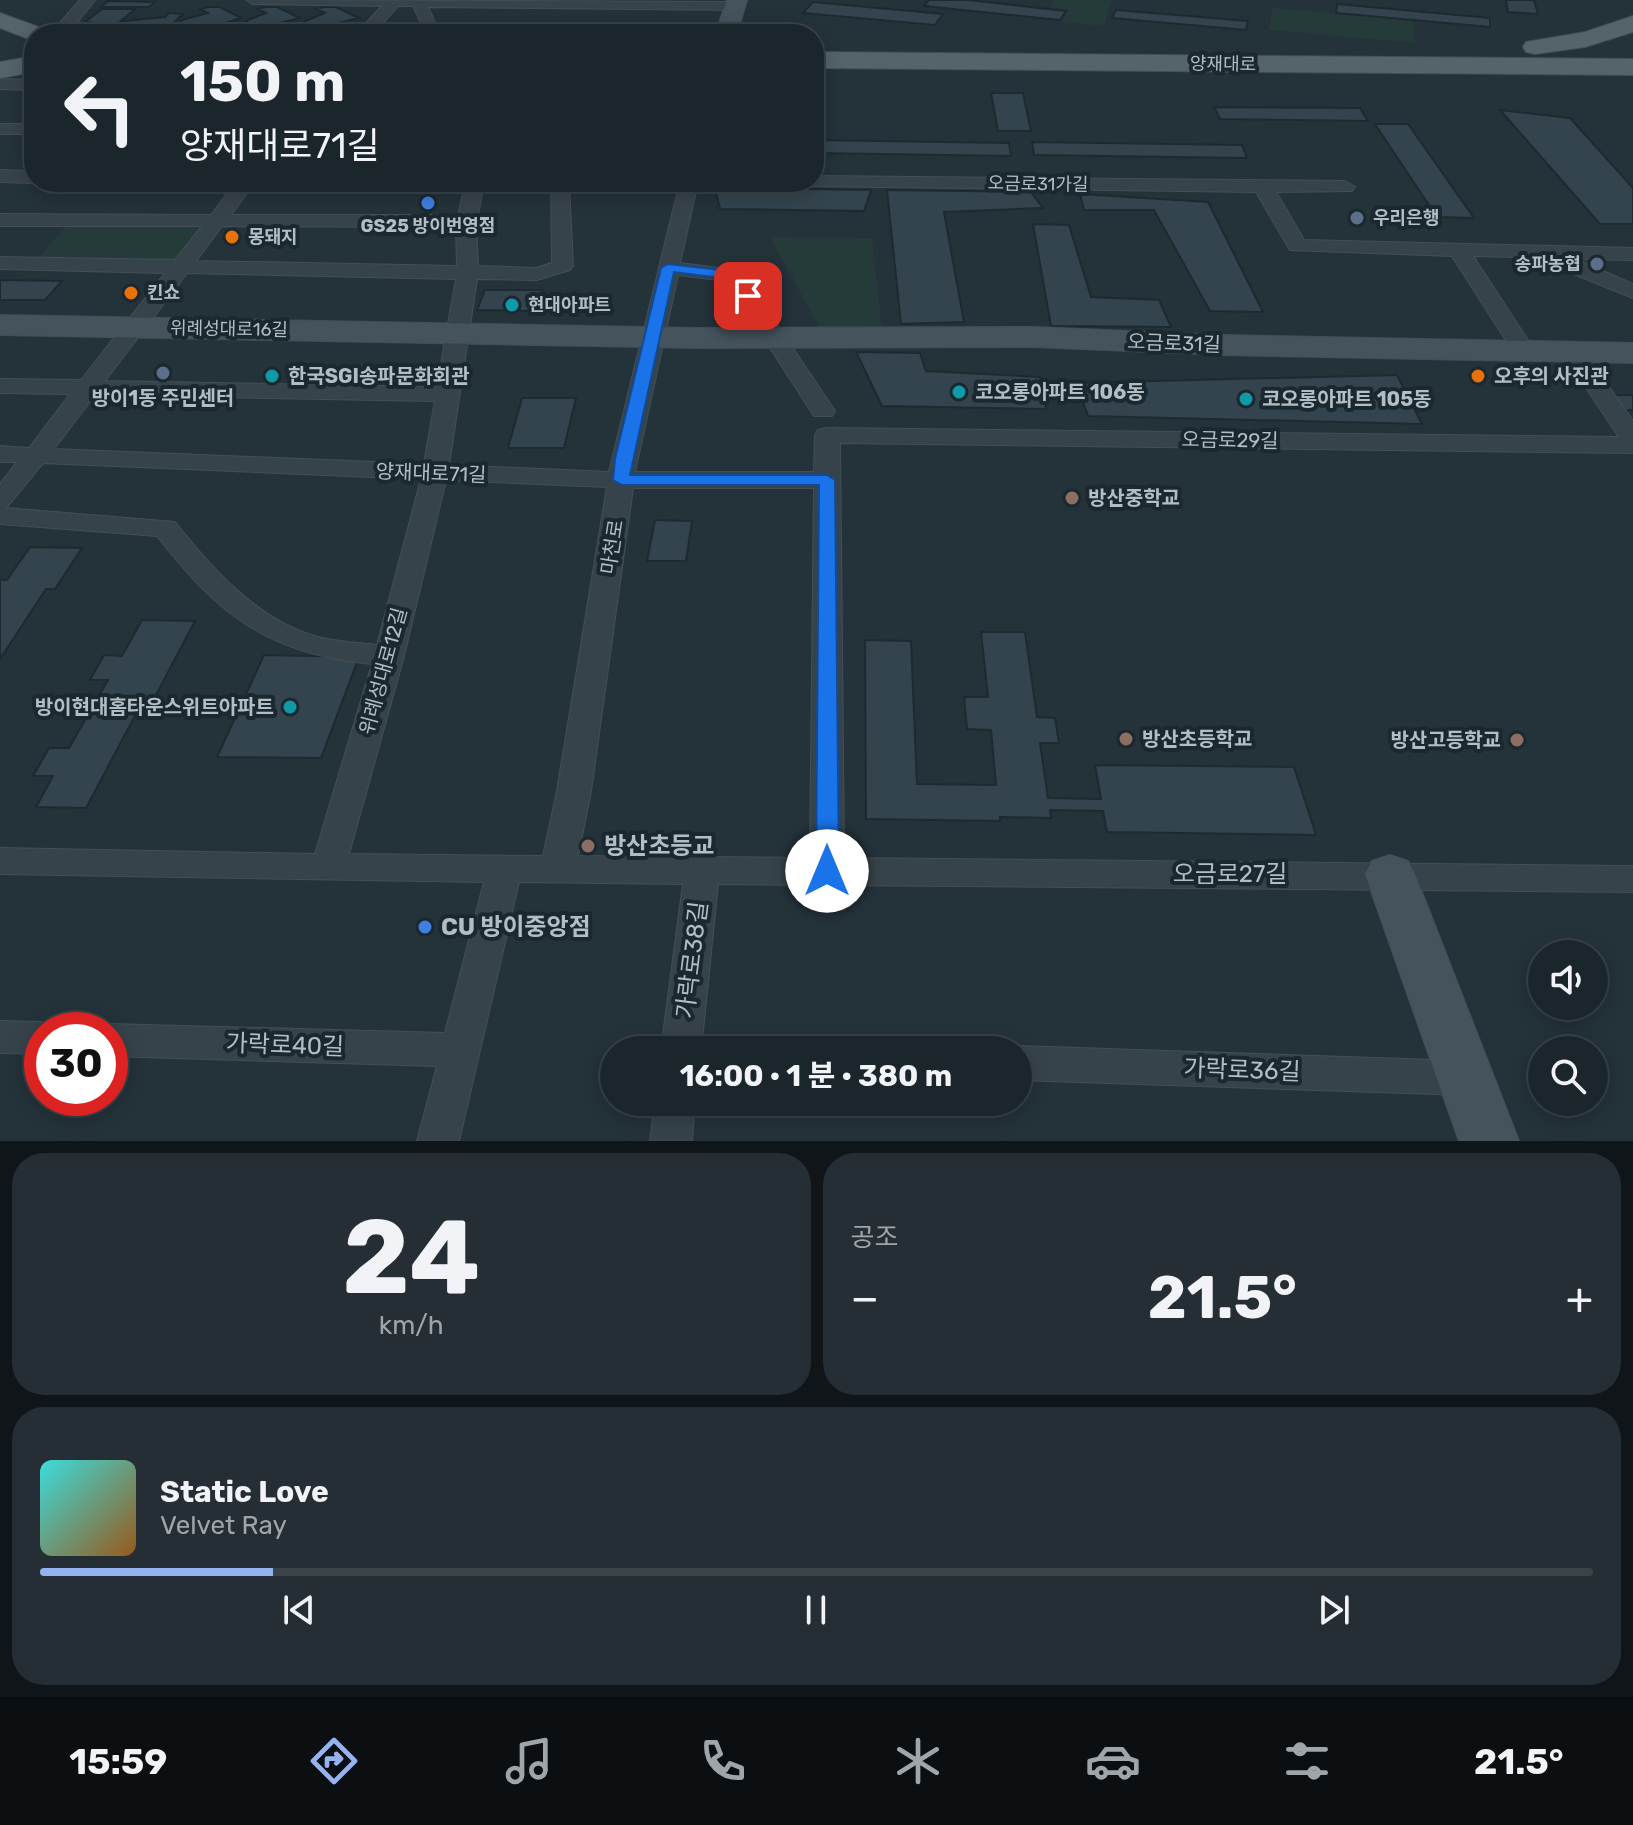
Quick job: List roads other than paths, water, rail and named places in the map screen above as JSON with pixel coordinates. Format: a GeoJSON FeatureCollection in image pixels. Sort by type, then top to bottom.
{"type":"FeatureCollection","features":[{"type":"Feature","properties":{"kind":"main road"},"geometry":{"type":"LineString","coordinates":[[0,20],[24,30]]}},
{"type":"Feature","properties":{"kind":"main road"},"geometry":{"type":"LineString","coordinates":[[1319,65],[1559,45],[1633,23]]}},
{"type":"Feature","properties":{"kind":"main road"},"geometry":{"type":"LineString","coordinates":[[0,53],[24,53]]}},
{"type":"Feature","properties":{"kind":"main road","name":"양재대로"},"geometry":{"type":"LineString","coordinates":[[824,60],[1633,67]]}},
{"type":"Feature","properties":{"kind":"main road"},"geometry":{"type":"LineString","coordinates":[[1414,65],[1554,82],[1601,91]]}},
{"type":"Feature","properties":{"kind":"main road"},"geometry":{"type":"LineString","coordinates":[[0,70],[24,66]]}},
{"type":"Feature","properties":{"kind":"street"},"geometry":{"type":"LineString","coordinates":[[67,24],[88,0]]}},
{"type":"Feature","properties":{"kind":"street"},"geometry":{"type":"LineString","coordinates":[[253,0],[736,3],[729,24]]}},
{"type":"Feature","properties":{"kind":"street"},"geometry":{"type":"LineString","coordinates":[[373,24],[395,1]]}},
{"type":"Feature","properties":{"kind":"street"},"geometry":{"type":"LineString","coordinates":[[419,2],[428,24]]}},
{"type":"Feature","properties":{"kind":"street"},"geometry":{"type":"LineString","coordinates":[[0,84],[24,85]]}},
{"type":"Feature","properties":{"kind":"street"},"geometry":{"type":"LineString","coordinates":[[0,129],[24,129]]}},
{"type":"Feature","properties":{"kind":"street"},"geometry":{"type":"LineString","coordinates":[[0,176],[24,177]]}},
{"type":"Feature","properties":{"kind":"street","name":"오금로31가길"},"geometry":{"type":"LineString","coordinates":[[824,182],[1345,187]]}},
{"type":"Feature","properties":{"kind":"street"},"geometry":{"type":"LineString","coordinates":[[1263,187],[1297,246],[1633,254]]}},
{"type":"Feature","properties":{"kind":"street"},"geometry":{"type":"LineString","coordinates":[[0,502],[238,192]]}},
{"type":"Feature","properties":{"kind":"street"},"geometry":{"type":"LineString","coordinates":[[435,474],[468,271],[467,221],[473,192]]}},
{"type":"Feature","properties":{"kind":"street"},"geometry":{"type":"LineString","coordinates":[[0,263],[537,274],[563,266],[560,192]]}},
{"type":"Feature","properties":{"kind":"street","name":"마천로"},"geometry":{"type":"LineString","coordinates":[[558,868],[574,791],[622,480],[651,337],[687,192]]}},
{"type":"Feature","properties":{"kind":"street"},"geometry":{"type":"LineString","coordinates":[[0,220],[467,221]]}},
{"type":"Feature","properties":{"kind":"street"},"geometry":{"type":"LineString","coordinates":[[1459,250],[1524,351]]}},
{"type":"Feature","properties":{"kind":"street"},"geometry":{"type":"LineString","coordinates":[[1558,252],[1571,266],[1633,292]]}},
{"type":"Feature","properties":{"kind":"street"},"geometry":{"type":"LineString","coordinates":[[668,268],[734,275],[825,423],[827,871]]}},
{"type":"Feature","properties":{"kind":"street","name":"위례성대로16길"},"geometry":{"type":"LineString","coordinates":[[0,325],[651,337]]}},
{"type":"Feature","properties":{"kind":"street","name":"오금로31길"},"geometry":{"type":"LineString","coordinates":[[651,337],[1033,337],[1633,353]]}},
{"type":"Feature","properties":{"kind":"street"},"geometry":{"type":"LineString","coordinates":[[1573,352],[1633,442]]}},
{"type":"Feature","properties":{"kind":"street"},"geometry":{"type":"LineString","coordinates":[[0,386],[448,394]]}},
{"type":"Feature","properties":{"kind":"street","name":"오금로29길"},"geometry":{"type":"LineString","coordinates":[[825,423],[1633,442]]}},
{"type":"Feature","properties":{"kind":"street","name":"양재대로71길"},"geometry":{"type":"LineString","coordinates":[[0,454],[622,480],[827,480]]}},
{"type":"Feature","properties":{"kind":"street","name":"위례성대로12길"},"geometry":{"type":"LineString","coordinates":[[328,867],[389,656],[435,474]]}},
{"type":"Feature","properties":{"kind":"street"},"geometry":{"type":"LineString","coordinates":[[0,516],[165,528],[200,574],[260,623],[310,645],[389,656]]}},
{"type":"Feature","properties":{"kind":"street"},"geometry":{"type":"LineString","coordinates":[[0,861],[558,868]]}},
{"type":"Feature","properties":{"kind":"street","name":"오금로27길"},"geometry":{"type":"LineString","coordinates":[[558,868],[1390,874],[1633,879]]}},
{"type":"Feature","properties":{"kind":"street"},"geometry":{"type":"LineString","coordinates":[[438,1141],[505,869]]}},
{"type":"Feature","properties":{"kind":"street","name":"가락로38길"},"geometry":{"type":"LineString","coordinates":[[683,1036],[702,869]]}},
{"type":"Feature","properties":{"kind":"street"},"geometry":{"type":"LineString","coordinates":[[1390,874],[1489,1141]]}},
{"type":"Feature","properties":{"kind":"street"},"geometry":{"type":"LineString","coordinates":[[0,1037],[24,1038]]}},
{"type":"Feature","properties":{"kind":"street","name":"가락로40길"},"geometry":{"type":"LineString","coordinates":[[128,1041],[460,1050]]}},
{"type":"Feature","properties":{"kind":"street","name":"가락로36길"},"geometry":{"type":"LineString","coordinates":[[1032,1063],[1466,1078]]}},
{"type":"Feature","properties":{"kind":"street"},"geometry":{"type":"LineString","coordinates":[[671,1141],[674,1116]]}},
{"type":"Feature","properties":{"kind":"place","name":"GS25 방이번영점"},"geometry":{"type":"Point","coordinates":[428,203]}},
{"type":"Feature","properties":{"kind":"place","name":"우리은행"},"geometry":{"type":"Point","coordinates":[1357,218]}},
{"type":"Feature","properties":{"kind":"place","name":"몽돼지"},"geometry":{"type":"Point","coordinates":[232,237]}},
{"type":"Feature","properties":{"kind":"place","name":"송파농협"},"geometry":{"type":"Point","coordinates":[1597,264]}},
{"type":"Feature","properties":{"kind":"place","name":"킨쇼"},"geometry":{"type":"Point","coordinates":[131,293]}},
{"type":"Feature","properties":{"kind":"place","name":"현대아파트"},"geometry":{"type":"Point","coordinates":[512,305]}},
{"type":"Feature","properties":{"kind":"place","name":"방이1동 주민센터"},"geometry":{"type":"Point","coordinates":[163,373]}},
{"type":"Feature","properties":{"kind":"place","name":"한국SGI송파문화회관"},"geometry":{"type":"Point","coordinates":[272,376]}},
{"type":"Feature","properties":{"kind":"place","name":"오후의 사진관"},"geometry":{"type":"Point","coordinates":[1478,376]}},
{"type":"Feature","properties":{"kind":"place","name":"코오롱아파트 106동"},"geometry":{"type":"Point","coordinates":[959,392]}},
{"type":"Feature","properties":{"kind":"place","name":"코오롱아파트 105동"},"geometry":{"type":"Point","coordinates":[1246,399]}},
{"type":"Feature","properties":{"kind":"place","name":"방산중학교"},"geometry":{"type":"Point","coordinates":[1072,498]}},
{"type":"Feature","properties":{"kind":"place","name":"방이현대홈타운스위트아파트"},"geometry":{"type":"Point","coordinates":[290,707]}},
{"type":"Feature","properties":{"kind":"place","name":"방산초등학교"},"geometry":{"type":"Point","coordinates":[1126,739]}},
{"type":"Feature","properties":{"kind":"place","name":"방산고등학교"},"geometry":{"type":"Point","coordinates":[1517,740]}},
{"type":"Feature","properties":{"kind":"place","name":"방산초등교"},"geometry":{"type":"Point","coordinates":[588,846]}},
{"type":"Feature","properties":{"kind":"place","name":"CU 방이중앙점"},"geometry":{"type":"Point","coordinates":[425,927]}}]}
